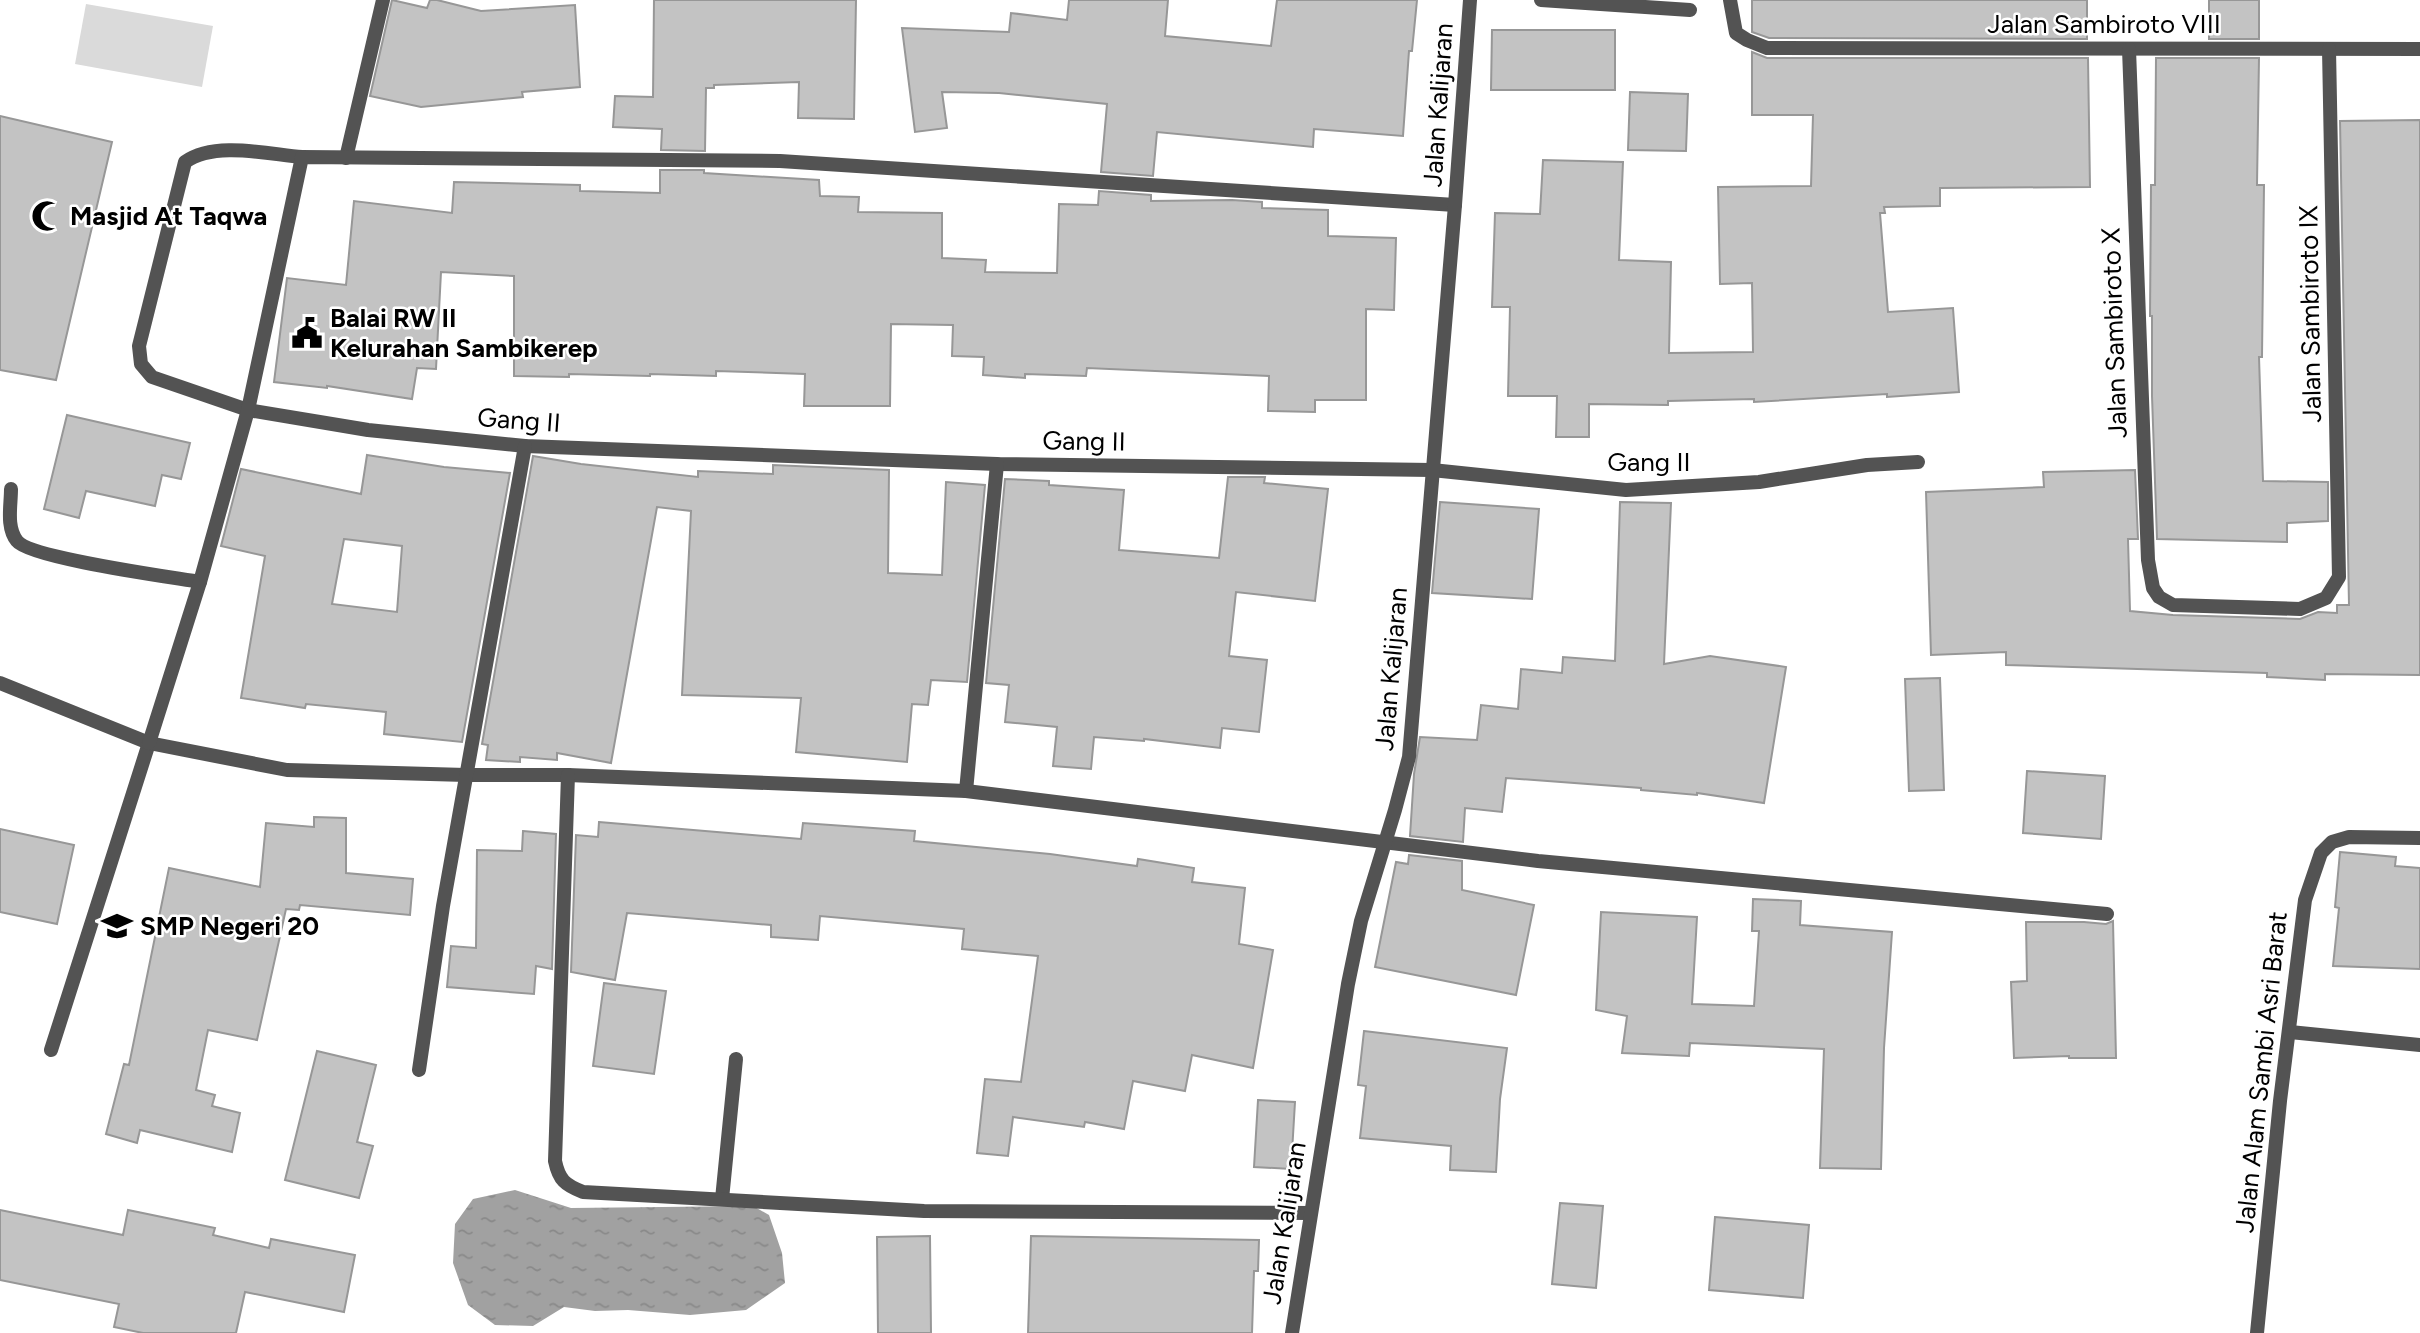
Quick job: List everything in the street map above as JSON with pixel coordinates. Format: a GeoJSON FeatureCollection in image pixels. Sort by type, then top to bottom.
{"type":"FeatureCollection","features":[{"type":"Feature","properties":{"kind":"street"},"geometry":{"type":"LineString","coordinates":[[346,158],[383,0]]}},
{"type":"Feature","properties":{"kind":"street","name":"Jalan Kalijaran"},"geometry":{"type":"LineString","coordinates":[[1292,1333],[1348,984],[1361,921],[1409,757],[1470,0]]}},
{"type":"Feature","properties":{"kind":"street"},"geometry":{"type":"LineString","coordinates":[[1541,0],[1690,10]]}},
{"type":"Feature","properties":{"kind":"street","name":"Jalan Sambiroto VIII"},"geometry":{"type":"LineString","coordinates":[[1730,0],[1736,33],[1768,48],[2420,49]]}},
{"type":"Feature","properties":{"kind":"street","name":"Jalan Sambiroto X"},"geometry":{"type":"LineString","coordinates":[[2129,49],[2148,560],[2153,588],[2159,597],[2173,605],[2300,609],[2326,598],[2339,577]]}},
{"type":"Feature","properties":{"kind":"street","name":"Jalan Sambiroto IX"},"geometry":{"type":"LineString","coordinates":[[2329,49],[2339,577]]}},
{"type":"Feature","properties":{"kind":"street","name":"Gang II"},"geometry":{"type":"LineString","coordinates":[[302,157],[225,150],[196,155],[185,162],[139,346],[141,364],[152,377],[248,410],[368,430],[525,446],[996,464],[1432,470],[1626,490],[1759,482],[1867,465],[1918,462]]}},
{"type":"Feature","properties":{"kind":"street"},"geometry":{"type":"LineString","coordinates":[[51,1050],[200,582],[248,410],[302,157],[780,161],[1455,205]]}},
{"type":"Feature","properties":{"kind":"street"},"geometry":{"type":"LineString","coordinates":[[419,1070],[443,906],[525,446]]}},
{"type":"Feature","properties":{"kind":"street"},"geometry":{"type":"LineString","coordinates":[[966,791],[996,464]]}},
{"type":"Feature","properties":{"kind":"street"},"geometry":{"type":"LineString","coordinates":[[11,489],[10,531],[19,545],[48,555],[200,582]]}},
{"type":"Feature","properties":{"kind":"street"},"geometry":{"type":"LineString","coordinates":[[0,683],[149,743],[287,770],[568,775],[966,791],[1385,844],[2107,914]]}},
{"type":"Feature","properties":{"kind":"street"},"geometry":{"type":"LineString","coordinates":[[568,775],[555,1161],[558,1177],[567,1186],[583,1192],[923,1211],[1310,1213]]}},
{"type":"Feature","properties":{"kind":"street","name":"Jalan Alam Sambi Asri Barat"},"geometry":{"type":"LineString","coordinates":[[2257,1333],[2280,1101],[2305,900],[2321,853],[2332,842],[2349,837],[2420,838]]}},
{"type":"Feature","properties":{"kind":"street"},"geometry":{"type":"LineString","coordinates":[[2290,1032],[2420,1045]]}},
{"type":"Feature","properties":{"kind":"street"},"geometry":{"type":"LineString","coordinates":[[722,1199],[736,1059]]}},
{"type":"Feature","properties":{"kind":"shaded area"},"geometry":{"type":"Polygon","coordinates":[[[86,4],[213,26],[202,87],[75,64],[86,4]]]}},
{"type":"Feature","properties":{"kind":"water"},"geometry":{"type":"Polygon","coordinates":[[[515,1190],[571,1208],[753,1206],[769,1215],[782,1253],[785,1283],[746,1310],[690,1315],[564,1307],[533,1326],[495,1325],[468,1305],[453,1263],[455,1224],[473,1199],[515,1190]]]}},
{"type":"Feature","properties":{"kind":"building"},"geometry":{"type":"Polygon","coordinates":[[[392,0],[427,8],[430,0],[437,0],[481,11],[575,5],[580,87],[522,92],[523,97],[421,107],[370,96],[392,0]]]}},
{"type":"Feature","properties":{"kind":"building"},"geometry":{"type":"Polygon","coordinates":[[[654,0],[856,0],[854,119],[798,118],[799,82],[714,85],[714,88],[706,88],[705,151],[661,150],[662,129],[613,127],[615,96],[653,97],[654,0]]]}},
{"type":"Feature","properties":{"kind":"building"},"geometry":{"type":"Polygon","coordinates":[[[1069,0],[1168,0],[1165,36],[1271,46],[1277,0],[1417,0],[1412,51],[1409,51],[1403,136],[1314,129],[1313,147],[1157,132],[1153,176],[1101,172],[1107,104],[999,93],[942,92],[947,128],[915,132],[902,28],[1009,32],[1011,13],[1067,20],[1069,0]]]}},
{"type":"Feature","properties":{"kind":"building"},"geometry":{"type":"Polygon","coordinates":[[[1752,0],[2087,0],[2087,39],[1769,38],[1752,32],[1752,0]]]}},
{"type":"Feature","properties":{"kind":"building"},"geometry":{"type":"Polygon","coordinates":[[[2209,0],[2259,0],[2259,39],[2209,39],[2209,0]]]}},
{"type":"Feature","properties":{"kind":"building"},"geometry":{"type":"Polygon","coordinates":[[[1492,30],[1615,30],[1615,90],[1491,90],[1492,30]]]}},
{"type":"Feature","properties":{"kind":"building"},"geometry":{"type":"Polygon","coordinates":[[[1752,52],[1767,58],[2088,58],[2090,187],[1940,188],[1940,206],[1884,207],[1885,213],[1880,213],[1888,312],[1953,308],[1959,392],[1754,402],[1754,399],[1668,401],[1668,405],[1589,404],[1589,437],[1556,437],[1557,396],[1508,396],[1510,307],[1492,307],[1495,213],[1540,214],[1543,160],[1623,162],[1619,260],[1671,262],[1669,353],[1753,352],[1752,283],[1720,284],[1718,187],[1811,186],[1813,115],[1752,115],[1752,52]]]}},
{"type":"Feature","properties":{"kind":"building"},"geometry":{"type":"Polygon","coordinates":[[[2156,58],[2259,58],[2257,185],[2264,185],[2262,357],[2259,357],[2263,481],[2328,482],[2328,521],[2287,523],[2287,542],[2157,539],[2150,316],[2156,58]]]}},
{"type":"Feature","properties":{"kind":"building"},"geometry":{"type":"Polygon","coordinates":[[[1630,92],[1688,94],[1686,151],[1628,150],[1630,92]]]}},
{"type":"Feature","properties":{"kind":"building","name":"Masjid At Taqwa"},"geometry":{"type":"Polygon","coordinates":[[[0,116],[112,142],[56,380],[0,370],[0,116]]]}},
{"type":"Feature","properties":{"kind":"building"},"geometry":{"type":"Polygon","coordinates":[[[2420,120],[2420,675],[2325,674],[2325,680],[2267,677],[2267,673],[2006,665],[2006,652],[1931,655],[1926,492],[2044,487],[2043,472],[2135,470],[2138,539],[2128,539],[2130,611],[2300,619],[2318,612],[2337,613],[2337,605],[2349,605],[2340,121],[2420,120]]]}},
{"type":"Feature","properties":{"kind":"building"},"geometry":{"type":"Polygon","coordinates":[[[660,170],[704,170],[704,173],[819,180],[820,196],[859,197],[858,212],[942,213],[942,258],[986,260],[985,272],[1057,273],[1059,204],[1098,205],[1099,191],[1151,195],[1151,201],[1232,200],[1262,202],[1262,208],[1328,210],[1328,236],[1396,238],[1394,310],[1366,309],[1366,400],[1315,400],[1315,412],[1268,411],[1269,376],[1087,368],[1086,376],[1025,374],[1025,378],[983,375],[984,357],[952,356],[953,325],[891,324],[890,406],[804,406],[805,374],[716,371],[716,376],[514,376],[514,276],[441,272],[436,369],[417,368],[412,399],[327,386],[274,382],[287,278],[346,285],[354,201],[452,213],[454,182],[580,185],[580,191],[660,193],[660,170]]]}},
{"type":"Feature","properties":{"kind":"building"},"geometry":{"type":"Polygon","coordinates":[[[67,415],[190,443],[181,479],[162,475],[155,506],[86,491],[79,518],[44,509],[67,415]]]}},
{"type":"Feature","properties":{"kind":"building"},"geometry":{"type":"Polygon","coordinates":[[[367,455],[444,467],[510,473],[462,742],[384,734],[386,712],[306,704],[305,708],[241,698],[265,556],[221,546],[241,469],[361,494],[367,455]],[[344,539],[332,604],[397,612],[402,546],[344,539]]]}},
{"type":"Feature","properties":{"kind":"building"},"geometry":{"type":"Polygon","coordinates":[[[533,456],[698,477],[698,471],[773,474],[773,465],[889,470],[888,573],[942,575],[946,482],[985,485],[967,682],[931,680],[928,705],[912,704],[907,762],[796,752],[801,698],[682,695],[691,511],[657,507],[611,763],[557,753],[557,760],[520,757],[520,762],[486,760],[488,745],[482,744],[533,456]]]}},
{"type":"Feature","properties":{"kind":"building"},"geometry":{"type":"Polygon","coordinates":[[[1228,477],[1265,477],[1264,483],[1328,489],[1315,601],[1236,592],[1229,656],[1267,660],[1259,732],[1222,728],[1220,748],[1144,739],[1094,737],[1091,769],[1053,766],[1057,727],[1005,722],[1009,685],[986,683],[1005,479],[1124,490],[1119,550],[1219,558],[1228,477]]]}},
{"type":"Feature","properties":{"kind":"building"},"geometry":{"type":"Polygon","coordinates":[[[1440,502],[1539,509],[1532,599],[1432,593],[1440,502]]]}},
{"type":"Feature","properties":{"kind":"building"},"geometry":{"type":"Polygon","coordinates":[[[1620,502],[1671,503],[1664,664],[1710,656],[1786,667],[1764,803],[1697,793],[1506,778],[1502,812],[1465,808],[1463,842],[1410,836],[1414,774],[1420,737],[1477,740],[1481,705],[1518,709],[1521,669],[1562,673],[1563,657],[1615,661],[1620,502]]]}},
{"type":"Feature","properties":{"kind":"building"},"geometry":{"type":"Polygon","coordinates":[[[1940,678],[1944,790],[1909,791],[1905,679],[1940,678]]]}},
{"type":"Feature","properties":{"kind":"building"},"geometry":{"type":"Polygon","coordinates":[[[2027,771],[2105,776],[2101,839],[2023,833],[2027,771]]]}},
{"type":"Feature","properties":{"kind":"building"},"geometry":{"type":"Polygon","coordinates":[[[314,817],[346,818],[346,873],[413,879],[410,915],[300,905],[299,910],[286,909],[257,1040],[208,1030],[196,1090],[215,1095],[212,1106],[240,1113],[232,1152],[140,1130],[137,1143],[106,1134],[124,1064],[129,1065],[169,868],[260,887],[266,823],[314,827],[314,817]]]}},
{"type":"Feature","properties":{"kind":"building"},"geometry":{"type":"Polygon","coordinates":[[[599,822],[801,839],[803,823],[915,831],[914,841],[1050,854],[1137,866],[1138,859],[1194,868],[1192,882],[1245,888],[1239,944],[1273,950],[1253,1068],[1192,1055],[1185,1091],[1133,1081],[1124,1129],[1085,1122],[1084,1127],[1013,1117],[1008,1156],[977,1153],[985,1079],[1021,1082],[1038,956],[962,949],[964,929],[820,916],[818,940],[771,937],[771,925],[627,913],[615,980],[571,972],[576,835],[598,837],[599,822]]]}},
{"type":"Feature","properties":{"kind":"building"},"geometry":{"type":"Polygon","coordinates":[[[0,829],[74,845],[57,924],[0,912],[0,829]]]}},
{"type":"Feature","properties":{"kind":"building"},"geometry":{"type":"Polygon","coordinates":[[[523,831],[556,834],[552,969],[536,966],[534,994],[447,987],[451,946],[476,948],[477,850],[522,851],[523,831]]]}},
{"type":"Feature","properties":{"kind":"building"},"geometry":{"type":"Polygon","coordinates":[[[2340,852],[2396,857],[2395,866],[2420,868],[2420,969],[2333,966],[2339,908],[2335,907],[2340,852]]]}},
{"type":"Feature","properties":{"kind":"building"},"geometry":{"type":"Polygon","coordinates":[[[1409,855],[1462,861],[1462,890],[1534,905],[1516,995],[1375,967],[1396,862],[1408,864],[1409,855]]]}},
{"type":"Feature","properties":{"kind":"building"},"geometry":{"type":"Polygon","coordinates":[[[1753,899],[1801,901],[1800,925],[1892,932],[1884,1048],[1881,1169],[1820,1168],[1824,1049],[1690,1043],[1689,1056],[1622,1053],[1627,1016],[1596,1010],[1601,912],[1697,917],[1692,1004],[1754,1006],[1759,931],[1752,931],[1753,899]]]}},
{"type":"Feature","properties":{"kind":"building"},"geometry":{"type":"Polygon","coordinates":[[[2113,921],[2116,1058],[2014,1058],[2011,982],[2027,981],[2026,922],[2106,924],[2113,921]]]}},
{"type":"Feature","properties":{"kind":"building"},"geometry":{"type":"Polygon","coordinates":[[[604,983],[666,991],[654,1074],[593,1066],[604,983]]]}},
{"type":"Feature","properties":{"kind":"building"},"geometry":{"type":"Polygon","coordinates":[[[1364,1031],[1507,1048],[1500,1099],[1496,1172],[1450,1170],[1451,1146],[1360,1138],[1366,1086],[1358,1085],[1364,1031]]]}},
{"type":"Feature","properties":{"kind":"building"},"geometry":{"type":"Polygon","coordinates":[[[317,1051],[376,1065],[357,1142],[373,1146],[359,1198],[285,1180],[317,1051]]]}},
{"type":"Feature","properties":{"kind":"building"},"geometry":{"type":"Polygon","coordinates":[[[1258,1100],[1295,1102],[1291,1169],[1254,1167],[1258,1100]]]}},
{"type":"Feature","properties":{"kind":"building"},"geometry":{"type":"Polygon","coordinates":[[[1560,1203],[1603,1206],[1596,1288],[1552,1284],[1560,1203]]]}},
{"type":"Feature","properties":{"kind":"building"},"geometry":{"type":"Polygon","coordinates":[[[0,1210],[123,1235],[128,1210],[215,1228],[213,1235],[269,1248],[271,1239],[355,1255],[344,1312],[245,1292],[236,1333],[143,1333],[114,1327],[119,1304],[0,1280],[0,1210]]]}},
{"type":"Feature","properties":{"kind":"building"},"geometry":{"type":"Polygon","coordinates":[[[1715,1217],[1809,1225],[1803,1298],[1709,1290],[1715,1217]]]}},
{"type":"Feature","properties":{"kind":"building"},"geometry":{"type":"Polygon","coordinates":[[[930,1236],[931,1333],[878,1333],[877,1237],[930,1236]]]}},
{"type":"Feature","properties":{"kind":"building"},"geometry":{"type":"Polygon","coordinates":[[[1031,1236],[1259,1240],[1258,1271],[1254,1271],[1252,1333],[1028,1333],[1031,1236]]]}},
{"type":"Feature","properties":{"kind":"place","name":"Masjid At Taqwa"},"geometry":{"type":"Point","coordinates":[47,216]}},
{"type":"Feature","properties":{"kind":"place","name":"Balai RW II Kelurahan Sambikerep"},"geometry":{"type":"Point","coordinates":[307,333]}},
{"type":"Feature","properties":{"kind":"place","name":"SMP Negeri 20"},"geometry":{"type":"Point","coordinates":[117,926]}}]}
